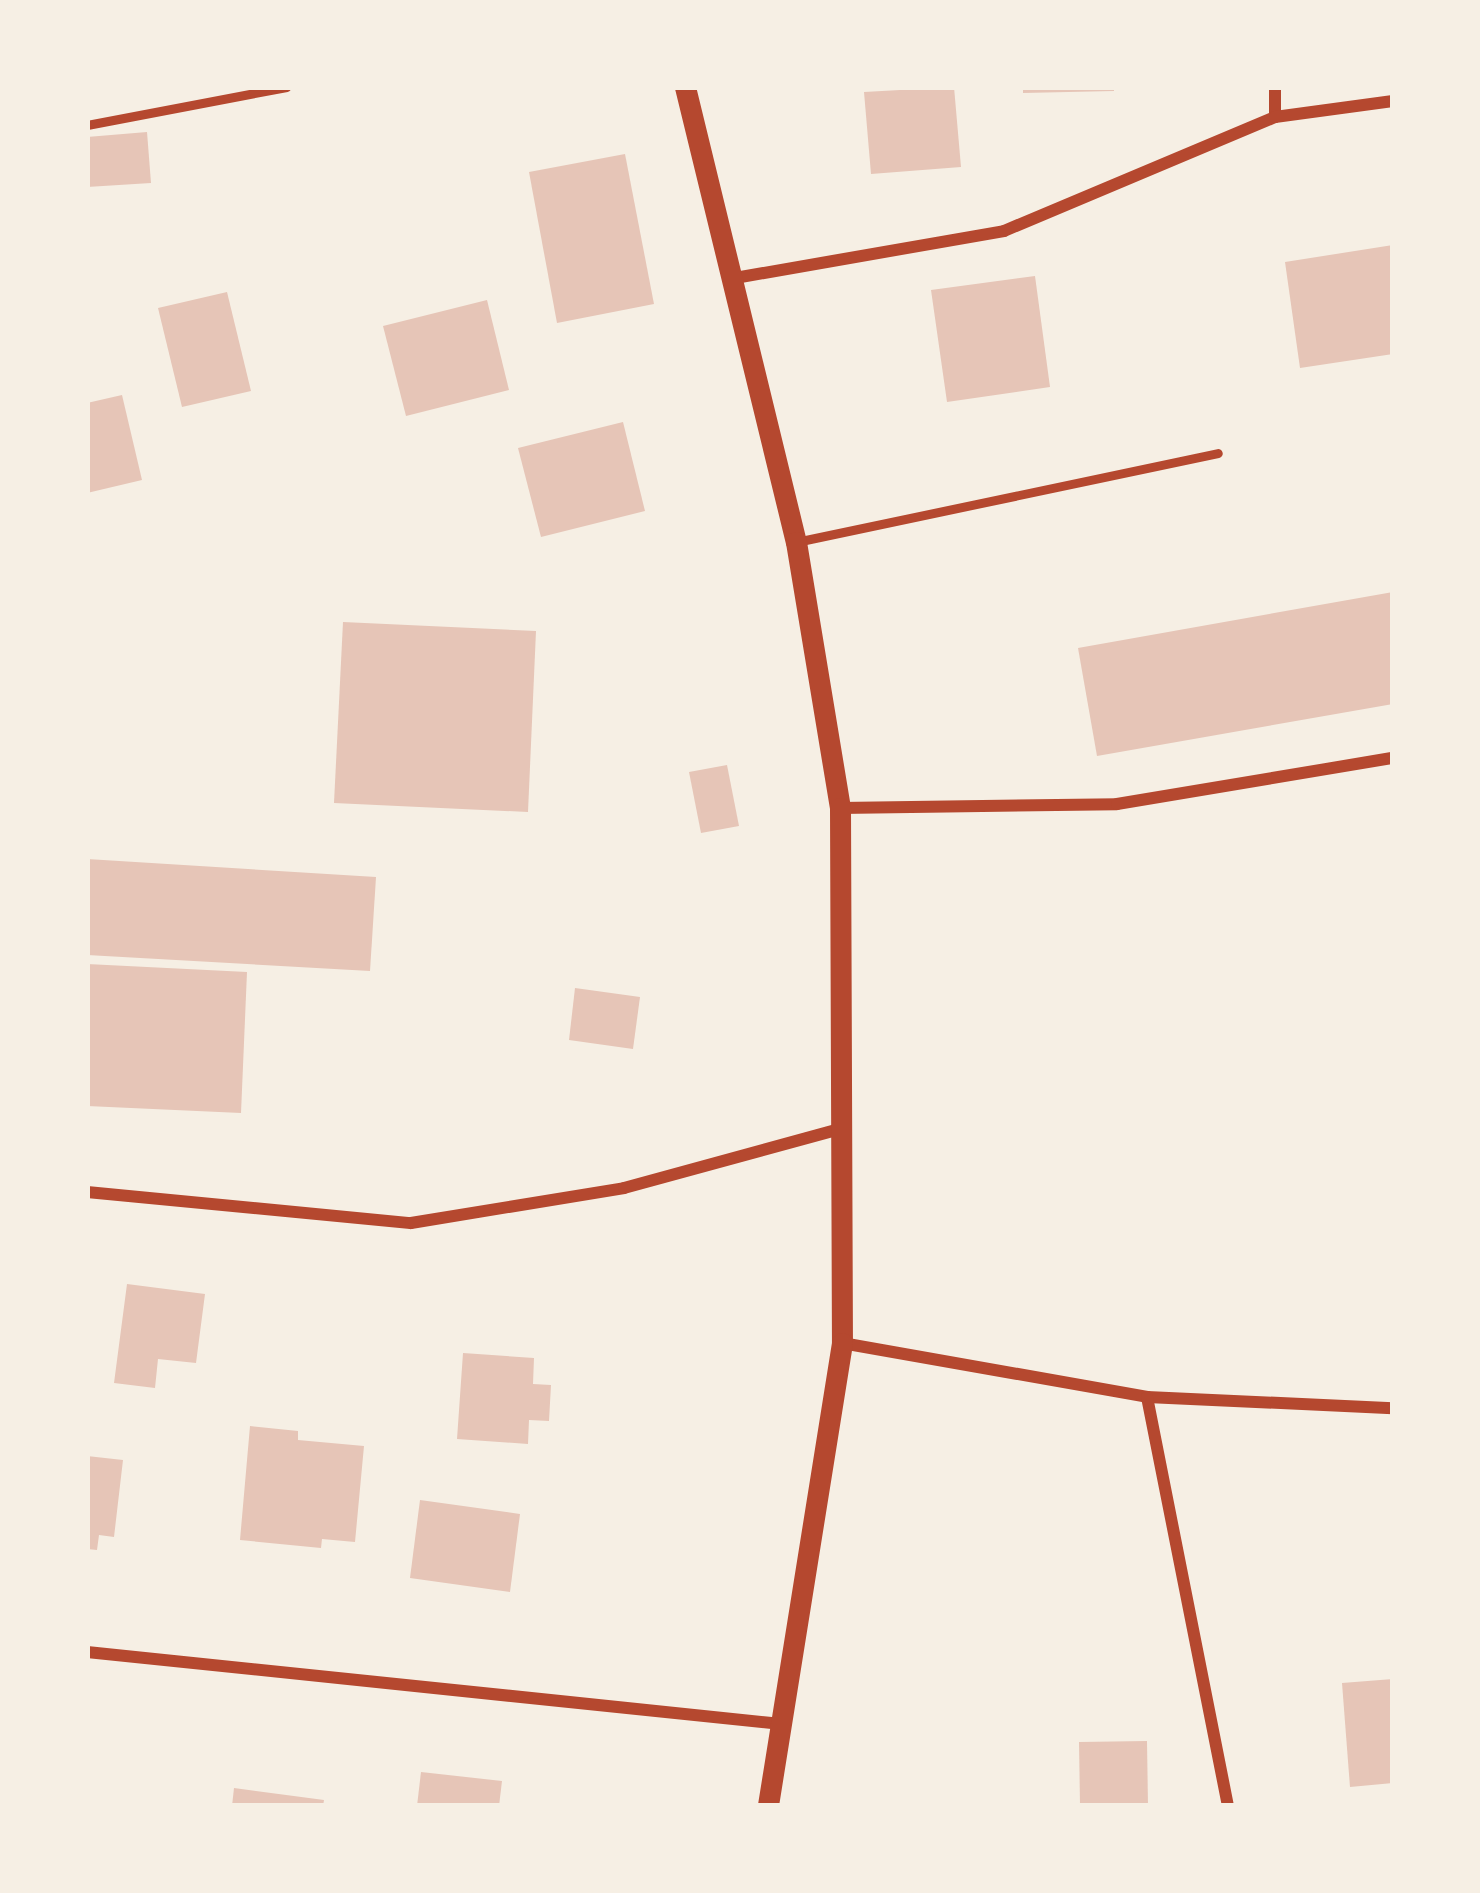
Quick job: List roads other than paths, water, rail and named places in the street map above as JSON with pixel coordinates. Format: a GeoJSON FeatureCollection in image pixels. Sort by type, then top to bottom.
{"type":"FeatureCollection","features":[{"type":"Feature","properties":{"kind":"street"},"geometry":{"type":"LineString","coordinates":[[685,87],[796,542],[840,808],[842,1343],[768,1806]]}},
{"type":"Feature","properties":{"kind":"street"},"geometry":{"type":"LineString","coordinates":[[1275,87],[1275,117]]}},
{"type":"Feature","properties":{"kind":"street"},"geometry":{"type":"LineString","coordinates":[[735,278],[1004,231],[1275,117],[1393,101]]}},
{"type":"Feature","properties":{"kind":"street"},"geometry":{"type":"LineString","coordinates":[[840,808],[1117,804],[1393,758]]}},
{"type":"Feature","properties":{"kind":"street"},"geometry":{"type":"LineString","coordinates":[[87,1192],[411,1223],[624,1188],[844,1128]]}},
{"type":"Feature","properties":{"kind":"street"},"geometry":{"type":"LineString","coordinates":[[842,1343],[1147,1397],[1393,1408]]}},
{"type":"Feature","properties":{"kind":"street"},"geometry":{"type":"LineString","coordinates":[[1147,1397],[1228,1806]]}},
{"type":"Feature","properties":{"kind":"street"},"geometry":{"type":"LineString","coordinates":[[87,1652],[781,1724]]}},
{"type":"Feature","properties":{"kind":"lane"},"geometry":{"type":"LineString","coordinates":[[87,125],[286,87]]}},
{"type":"Feature","properties":{"kind":"lane"},"geometry":{"type":"LineString","coordinates":[[796,542],[1218,453]]}}]}
